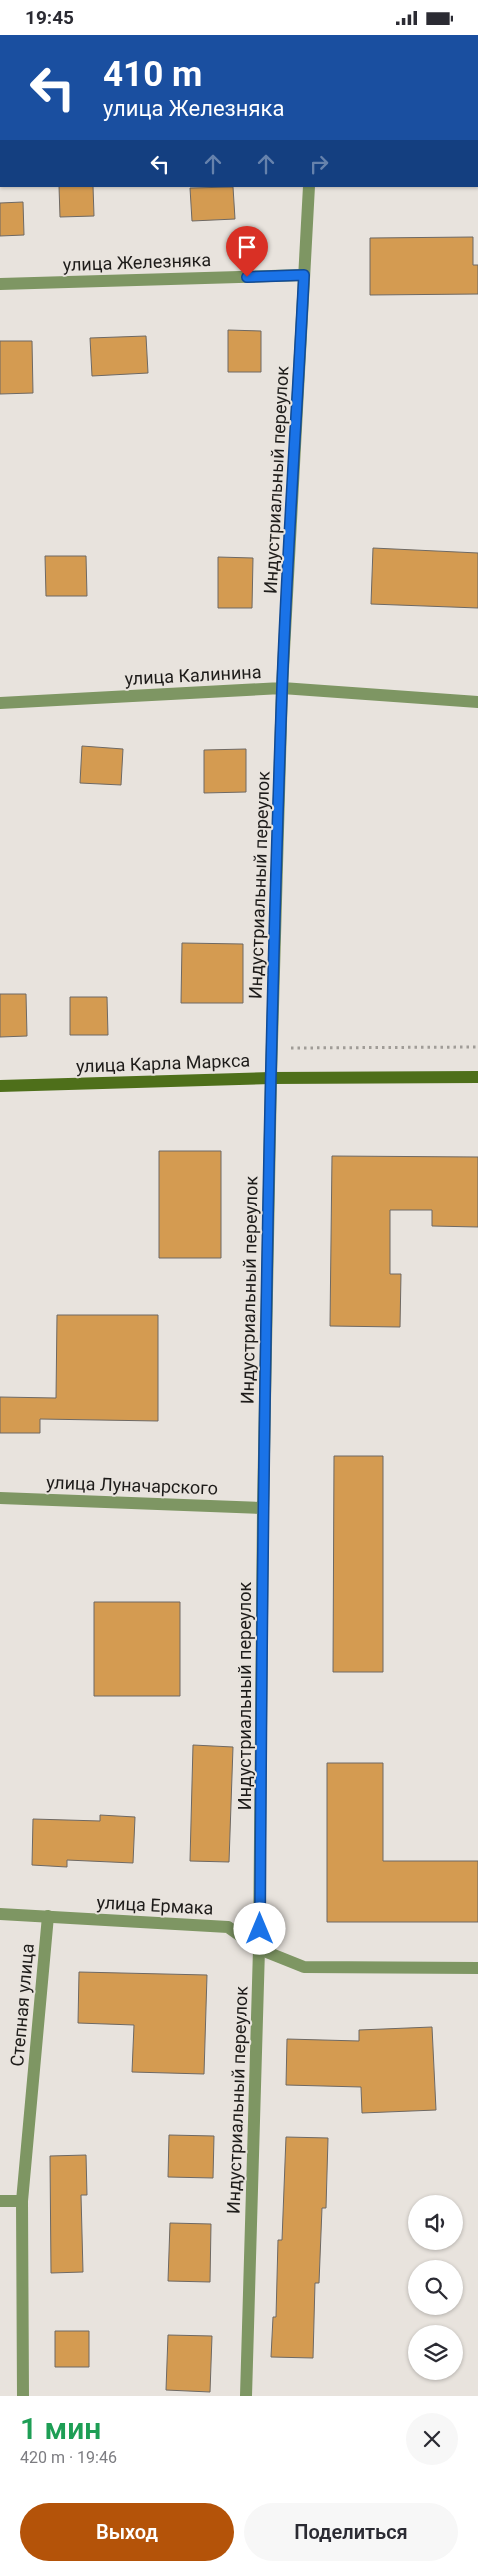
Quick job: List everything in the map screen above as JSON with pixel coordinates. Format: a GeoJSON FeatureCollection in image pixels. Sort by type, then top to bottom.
{"type":"FeatureCollection","features":[{"type":"Feature","properties":{"kind":"main road","name":"улица Карла Маркса"},"geometry":{"type":"LineString","coordinates":[[0,1086],[271,1077],[478,1077]]}},
{"type":"Feature","properties":{"kind":"street","name":"Индустриальный переулок"},"geometry":{"type":"LineString","coordinates":[[246,2396],[259,1949],[263,1508],[271,1077],[282,688],[309,187]]}},
{"type":"Feature","properties":{"kind":"street","name":"улица Железняка"},"geometry":{"type":"LineString","coordinates":[[0,284],[304,275]]}},
{"type":"Feature","properties":{"kind":"street","name":"улица Калинина"},"geometry":{"type":"LineString","coordinates":[[0,703],[282,688],[478,702]]}},
{"type":"Feature","properties":{"kind":"street","name":"улица Луначарского"},"geometry":{"type":"LineString","coordinates":[[0,1498],[263,1508]]}},
{"type":"Feature","properties":{"kind":"street","name":"улица Ермака"},"geometry":{"type":"LineString","coordinates":[[0,1914],[228,1927],[259,1949],[304,1967],[478,1968]]}},
{"type":"Feature","properties":{"kind":"street","name":"Степная улица"},"geometry":{"type":"LineString","coordinates":[[23,2396],[22,2201],[48,1916]]}},
{"type":"Feature","properties":{"kind":"street"},"geometry":{"type":"LineString","coordinates":[[0,2201],[22,2201]]}},
{"type":"Feature","properties":{"kind":"path"},"geometry":{"type":"LineString","coordinates":[[272,1048],[478,1047]]}},
{"type":"Feature","properties":{"kind":"building"},"geometry":{"type":"Polygon","coordinates":[[[59,187],[93,187],[94,216],[60,217],[59,187]]]}},
{"type":"Feature","properties":{"kind":"building"},"geometry":{"type":"Polygon","coordinates":[[[233,187],[235,219],[192,221],[190,188],[233,187]]]}},
{"type":"Feature","properties":{"kind":"building"},"geometry":{"type":"Polygon","coordinates":[[[23,202],[24,235],[0,236],[0,203],[23,202]]]}},
{"type":"Feature","properties":{"kind":"building"},"geometry":{"type":"Polygon","coordinates":[[[473,237],[473,265],[478,265],[478,294],[370,295],[370,238],[473,237]]]}},
{"type":"Feature","properties":{"kind":"building"},"geometry":{"type":"Polygon","coordinates":[[[228,330],[261,331],[261,372],[228,372],[228,330]]]}},
{"type":"Feature","properties":{"kind":"building"},"geometry":{"type":"Polygon","coordinates":[[[146,336],[148,373],[92,376],[90,338],[146,336]]]}},
{"type":"Feature","properties":{"kind":"building"},"geometry":{"type":"Polygon","coordinates":[[[0,341],[32,341],[33,393],[0,394],[0,341]]]}},
{"type":"Feature","properties":{"kind":"building"},"geometry":{"type":"Polygon","coordinates":[[[373,548],[478,553],[478,608],[371,604],[373,548]]]}},
{"type":"Feature","properties":{"kind":"building"},"geometry":{"type":"Polygon","coordinates":[[[45,556],[86,556],[87,596],[46,596],[45,556]]]}},
{"type":"Feature","properties":{"kind":"building"},"geometry":{"type":"Polygon","coordinates":[[[218,557],[253,558],[252,608],[218,608],[218,557]]]}},
{"type":"Feature","properties":{"kind":"building"},"geometry":{"type":"Polygon","coordinates":[[[82,746],[123,749],[121,785],[80,783],[82,746]]]}},
{"type":"Feature","properties":{"kind":"building"},"geometry":{"type":"Polygon","coordinates":[[[246,749],[246,792],[204,793],[204,750],[246,749]]]}},
{"type":"Feature","properties":{"kind":"building"},"geometry":{"type":"Polygon","coordinates":[[[182,943],[243,944],[243,1003],[181,1003],[182,943]]]}},
{"type":"Feature","properties":{"kind":"building"},"geometry":{"type":"Polygon","coordinates":[[[0,994],[26,994],[27,1036],[0,1037],[0,994]]]}},
{"type":"Feature","properties":{"kind":"building"},"geometry":{"type":"Polygon","coordinates":[[[70,997],[107,997],[108,1035],[70,1035],[70,997]]]}},
{"type":"Feature","properties":{"kind":"building"},"geometry":{"type":"Polygon","coordinates":[[[159,1151],[221,1151],[221,1258],[159,1258],[159,1151]]]}},
{"type":"Feature","properties":{"kind":"building"},"geometry":{"type":"Polygon","coordinates":[[[332,1156],[478,1157],[478,1227],[432,1226],[432,1210],[390,1210],[390,1274],[401,1274],[400,1327],[330,1326],[332,1156]]]}},
{"type":"Feature","properties":{"kind":"building"},"geometry":{"type":"Polygon","coordinates":[[[57,1315],[158,1315],[158,1421],[40,1419],[40,1433],[0,1433],[0,1397],[56,1398],[57,1315]]]}},
{"type":"Feature","properties":{"kind":"building"},"geometry":{"type":"Polygon","coordinates":[[[334,1456],[383,1456],[383,1672],[333,1672],[334,1456]]]}},
{"type":"Feature","properties":{"kind":"building"},"geometry":{"type":"Polygon","coordinates":[[[94,1602],[180,1602],[180,1696],[94,1696],[94,1602]]]}},
{"type":"Feature","properties":{"kind":"building"},"geometry":{"type":"Polygon","coordinates":[[[193,1745],[233,1747],[229,1862],[190,1861],[193,1745]]]}},
{"type":"Feature","properties":{"kind":"building"},"geometry":{"type":"Polygon","coordinates":[[[327,1763],[383,1763],[383,1861],[478,1861],[478,1922],[327,1922],[327,1763]]]}},
{"type":"Feature","properties":{"kind":"building"},"geometry":{"type":"Polygon","coordinates":[[[100,1815],[135,1817],[133,1863],[67,1860],[67,1867],[32,1865],[33,1819],[100,1821],[100,1815]]]}},
{"type":"Feature","properties":{"kind":"building"},"geometry":{"type":"Polygon","coordinates":[[[79,1972],[207,1975],[204,2074],[132,2072],[134,2025],[78,2023],[79,1972]]]}},
{"type":"Feature","properties":{"kind":"building"},"geometry":{"type":"Polygon","coordinates":[[[432,2027],[436,2110],[362,2113],[361,2087],[286,2085],[287,2039],[359,2041],[359,2030],[432,2027]]]}},
{"type":"Feature","properties":{"kind":"building"},"geometry":{"type":"Polygon","coordinates":[[[169,2135],[214,2136],[213,2178],[168,2177],[169,2135]]]}},
{"type":"Feature","properties":{"kind":"building"},"geometry":{"type":"Polygon","coordinates":[[[286,2137],[328,2138],[326,2208],[322,2208],[319,2283],[315,2283],[313,2358],[271,2357],[273,2317],[276,2317],[278,2240],[282,2240],[286,2137]]]}},
{"type":"Feature","properties":{"kind":"building"},"geometry":{"type":"Polygon","coordinates":[[[86,2155],[87,2195],[81,2195],[83,2272],[51,2273],[50,2156],[86,2155]]]}},
{"type":"Feature","properties":{"kind":"building"},"geometry":{"type":"Polygon","coordinates":[[[170,2223],[211,2224],[210,2282],[168,2281],[170,2223]]]}},
{"type":"Feature","properties":{"kind":"building"},"geometry":{"type":"Polygon","coordinates":[[[55,2331],[89,2331],[89,2367],[55,2367],[55,2331]]]}},
{"type":"Feature","properties":{"kind":"building"},"geometry":{"type":"Polygon","coordinates":[[[168,2335],[212,2336],[210,2392],[166,2390],[168,2335]]]}},
{"type":"Feature","properties":{"kind":"route"},"geometry":{"type":"LineString","coordinates":[[247,277],[304,275],[282,688],[271,1077],[263,1508],[260,1929]]}}]}
